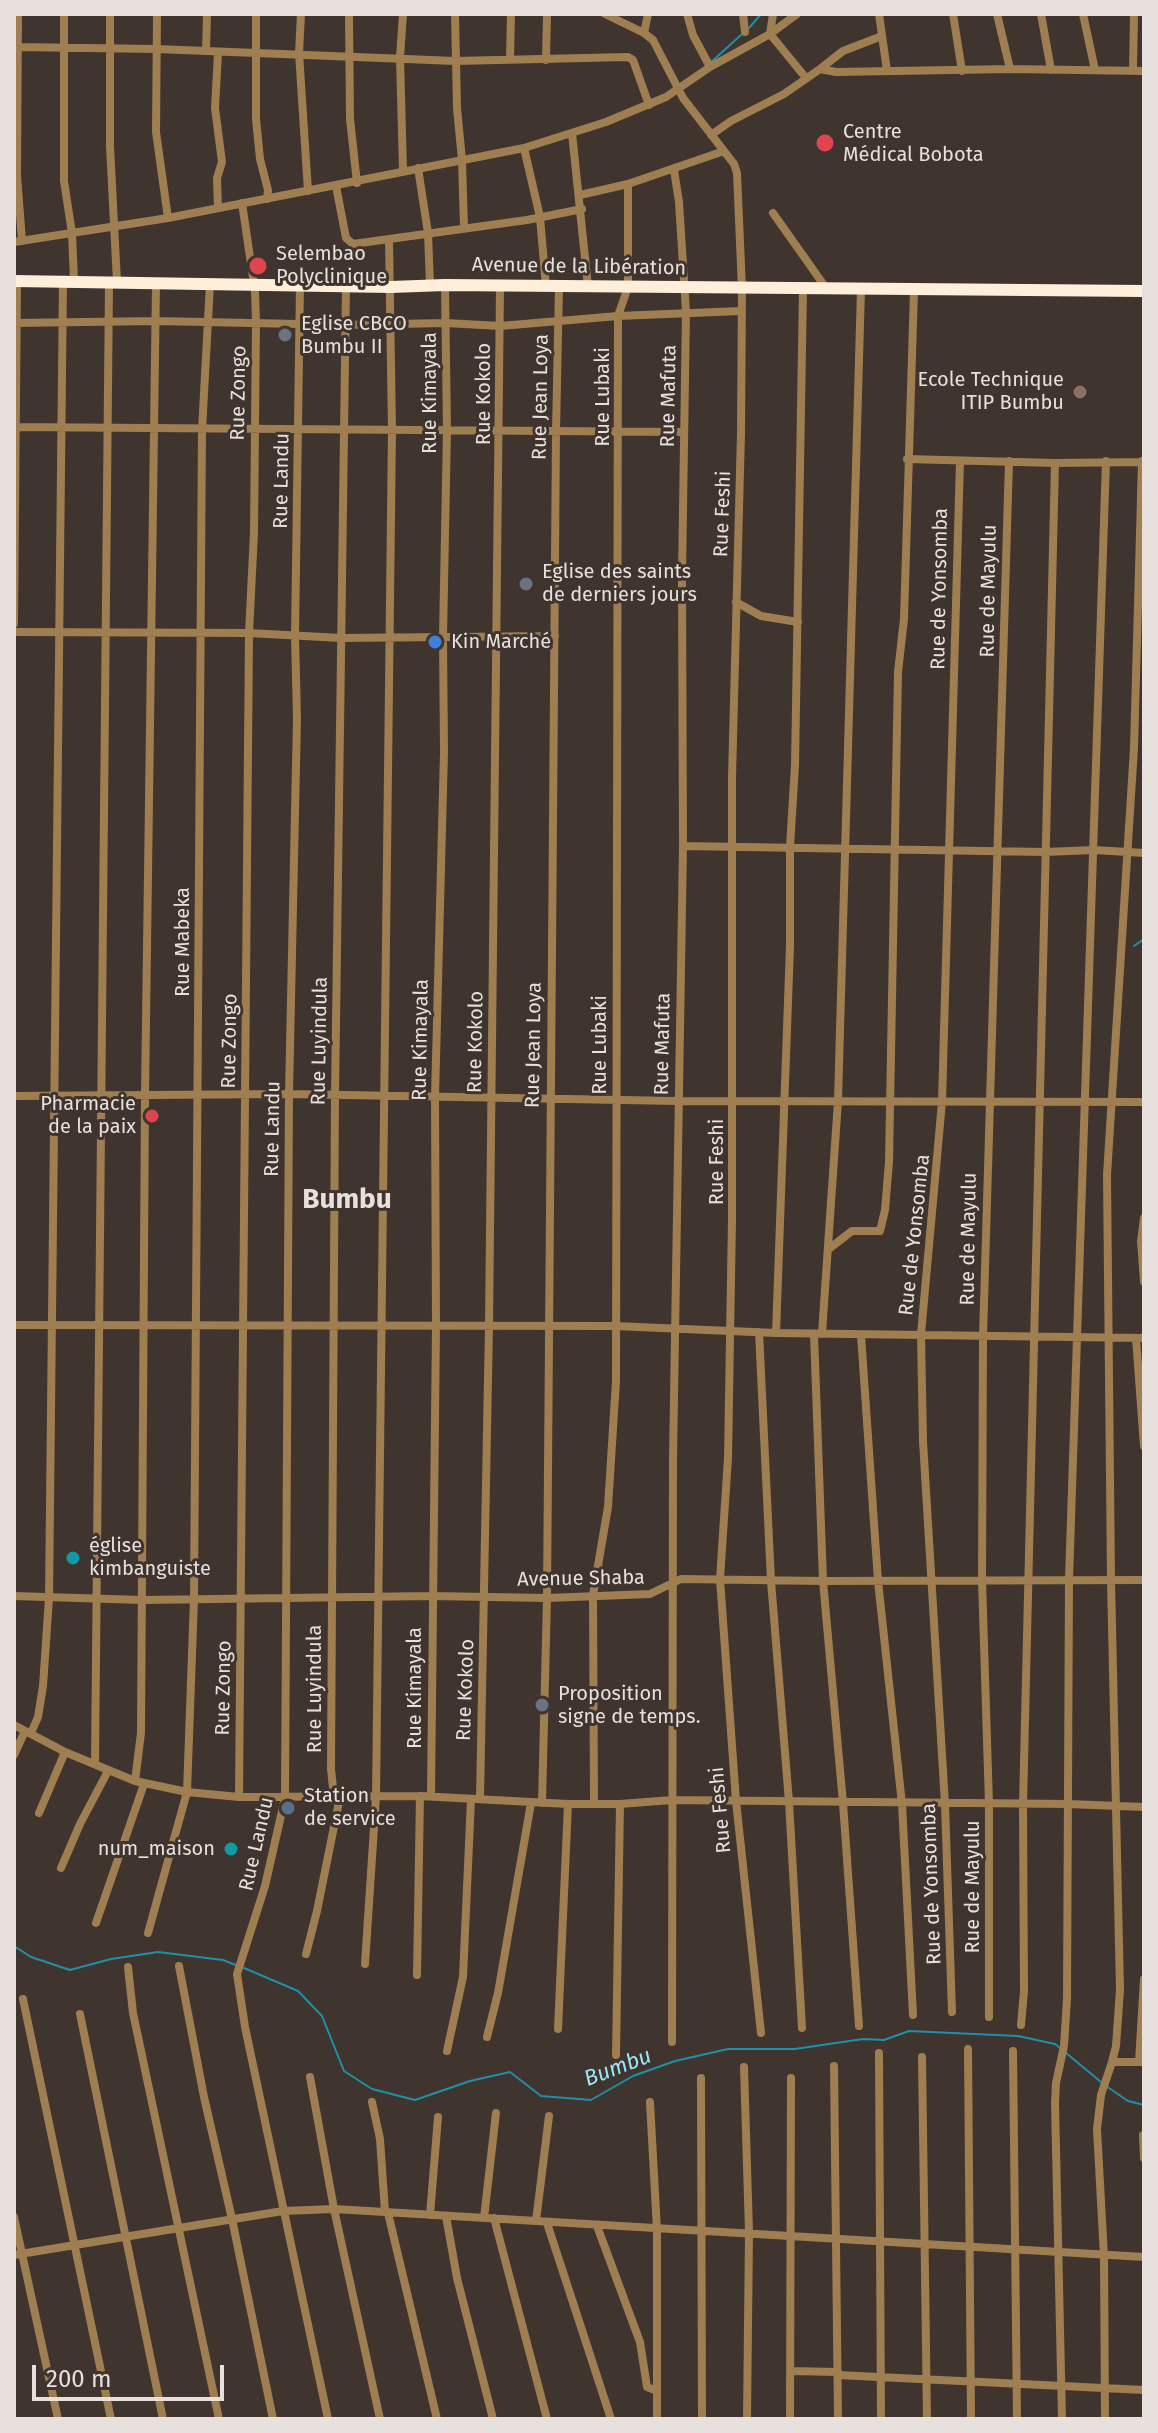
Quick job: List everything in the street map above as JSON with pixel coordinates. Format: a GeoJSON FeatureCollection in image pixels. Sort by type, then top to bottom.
{"type":"FeatureCollection","features":[{"type":"Feature","properties":{"kind":"highway","name":"Avenue de la Libération"},"geometry":{"type":"LineString","coordinates":[[15,281],[391,287],[1144,291]]}},
{"type":"Feature","properties":{"kind":"street"},"geometry":{"type":"LineString","coordinates":[[18,14],[18,242],[357,183],[524,148],[649,105],[770,34],[797,14]]}},
{"type":"Feature","properties":{"kind":"street"},"geometry":{"type":"LineString","coordinates":[[14,1755],[38,1717],[49,1598],[62,322],[72,233],[64,181],[64,14]]}},
{"type":"Feature","properties":{"kind":"street"},"geometry":{"type":"LineString","coordinates":[[95,1764],[104,633],[108,321],[113,282],[110,14]]}},
{"type":"Feature","properties":{"kind":"street"},"geometry":{"type":"LineString","coordinates":[[157,14],[156,132],[168,218]]}},
{"type":"Feature","properties":{"kind":"street"},"geometry":{"type":"LineString","coordinates":[[206,51],[207,14]]}},
{"type":"Feature","properties":{"kind":"street"},"geometry":{"type":"LineString","coordinates":[[256,14],[256,119],[267,199]]}},
{"type":"Feature","properties":{"kind":"street"},"geometry":{"type":"LineString","coordinates":[[301,14],[299,53],[308,191]]}},
{"type":"Feature","properties":{"kind":"street"},"geometry":{"type":"LineString","coordinates":[[349,14],[350,119],[357,183]]}},
{"type":"Feature","properties":{"kind":"street"},"geometry":{"type":"LineString","coordinates":[[403,14],[400,57],[403,171]]}},
{"type":"Feature","properties":{"kind":"street"},"geometry":{"type":"LineString","coordinates":[[455,14],[464,228]]}},
{"type":"Feature","properties":{"kind":"street"},"geometry":{"type":"LineString","coordinates":[[510,58],[511,14]]}},
{"type":"Feature","properties":{"kind":"street"},"geometry":{"type":"LineString","coordinates":[[546,60],[547,14]]}},
{"type":"Feature","properties":{"kind":"street"},"geometry":{"type":"LineString","coordinates":[[580,195],[674,170],[724,151],[678,89],[653,40],[605,14]]}},
{"type":"Feature","properties":{"kind":"street"},"geometry":{"type":"LineString","coordinates":[[644,33],[648,14]]}},
{"type":"Feature","properties":{"kind":"street"},"geometry":{"type":"LineString","coordinates":[[687,14],[693,35],[710,67]]}},
{"type":"Feature","properties":{"kind":"street"},"geometry":{"type":"LineString","coordinates":[[743,14],[745,32]]}},
{"type":"Feature","properties":{"kind":"street"},"geometry":{"type":"LineString","coordinates":[[773,14],[770,34],[806,78]]}},
{"type":"Feature","properties":{"kind":"street"},"geometry":{"type":"LineString","coordinates":[[953,14],[962,71]]}},
{"type":"Feature","properties":{"kind":"street"},"geometry":{"type":"LineString","coordinates":[[997,14],[1010,69]]}},
{"type":"Feature","properties":{"kind":"street"},"geometry":{"type":"LineString","coordinates":[[1041,14],[1051,70]]}},
{"type":"Feature","properties":{"kind":"street"},"geometry":{"type":"LineString","coordinates":[[1083,14],[1095,70]]}},
{"type":"Feature","properties":{"kind":"street"},"geometry":{"type":"LineString","coordinates":[[1133,71],[1134,14]]}},
{"type":"Feature","properties":{"kind":"street"},"geometry":{"type":"LineString","coordinates":[[881,15],[887,71]]}},
{"type":"Feature","properties":{"kind":"street"},"geometry":{"type":"LineString","coordinates":[[711,135],[731,121],[784,94],[843,51],[882,36]]}},
{"type":"Feature","properties":{"kind":"street"},"geometry":{"type":"LineString","coordinates":[[16,47],[157,49],[256,55],[299,53],[455,61],[631,57],[649,105]]}},
{"type":"Feature","properties":{"kind":"street"},"geometry":{"type":"LineString","coordinates":[[218,53],[215,108],[222,162],[217,178],[218,208]]}},
{"type":"Feature","properties":{"kind":"street"},"geometry":{"type":"LineString","coordinates":[[820,69],[836,72],[1010,69],[1144,71]]}},
{"type":"Feature","properties":{"kind":"street"},"geometry":{"type":"LineString","coordinates":[[572,133],[588,287]]}},
{"type":"Feature","properties":{"kind":"street"},"geometry":{"type":"LineString","coordinates":[[524,148],[540,217],[546,287]]}},
{"type":"Feature","properties":{"kind":"street","name":"Rue Feshi"},"geometry":{"type":"LineString","coordinates":[[724,151],[736,168],[742,289],[732,848],[733,1101],[728,1458],[720,1579],[736,1801],[761,2033]]}},
{"type":"Feature","properties":{"kind":"street"},"geometry":{"type":"LineString","coordinates":[[418,168],[428,233],[430,285]]}},
{"type":"Feature","properties":{"kind":"street","name":"Rue Mafuta"},"geometry":{"type":"LineString","coordinates":[[672,2042],[673,1582],[683,846],[686,312],[674,170]]}},
{"type":"Feature","properties":{"kind":"street","name":"Rue Lubaki"},"geometry":{"type":"LineString","coordinates":[[594,1802],[593,1595],[608,1507],[616,1381],[618,316],[628,287],[628,184]]}},
{"type":"Feature","properties":{"kind":"street"},"geometry":{"type":"LineString","coordinates":[[336,186],[347,241],[353,244],[582,209]]}},
{"type":"Feature","properties":{"kind":"street","name":"Rue Zongo"},"geometry":{"type":"LineString","coordinates":[[239,1797],[249,633],[254,533],[256,322],[254,284],[242,203]]}},
{"type":"Feature","properties":{"kind":"street"},"geometry":{"type":"LineString","coordinates":[[773,213],[826,289]]}},
{"type":"Feature","properties":{"kind":"street"},"geometry":{"type":"LineString","coordinates":[[365,1964],[376,1797],[392,430],[389,239]]}},
{"type":"Feature","properties":{"kind":"street"},"geometry":{"type":"LineString","coordinates":[[14,624],[15,281]]}},
{"type":"Feature","properties":{"kind":"street"},"geometry":{"type":"LineString","coordinates":[[96,1923],[140,1783],[156,283]]}},
{"type":"Feature","properties":{"kind":"street","name":"Rue Mabeka"},"geometry":{"type":"LineString","coordinates":[[148,1933],[187,1792],[194,1599],[202,430],[210,284]]}},
{"type":"Feature","properties":{"kind":"street","name":"Rue Landu"},"geometry":{"type":"LineString","coordinates":[[283,2211],[245,2027],[238,1965],[265,1886],[285,1798],[289,1094],[297,719],[295,636],[300,284]]}},
{"type":"Feature","properties":{"kind":"street","name":"Rue Kimayala"},"geometry":{"type":"LineString","coordinates":[[431,1796],[435,1097],[444,752],[447,430],[445,285]]}},
{"type":"Feature","properties":{"kind":"street","name":"Rue Luyindula"},"geometry":{"type":"LineString","coordinates":[[306,1954],[337,1797],[331,1769],[332,1597],[346,286]]}},
{"type":"Feature","properties":{"kind":"street","name":"Rue Kokolo"},"geometry":{"type":"LineString","coordinates":[[447,2051],[463,1977],[485,1596],[500,286]]}},
{"type":"Feature","properties":{"kind":"street","name":"Rue Jean Loya"},"geometry":{"type":"LineString","coordinates":[[542,1803],[547,1598],[547,1326],[559,287]]}},
{"type":"Feature","properties":{"kind":"street"},"geometry":{"type":"LineString","coordinates":[[776,1333],[782,1226],[790,847],[795,765],[803,289]]}},
{"type":"Feature","properties":{"kind":"street"},"geometry":{"type":"LineString","coordinates":[[859,2026],[823,1581],[818,1333],[830,1248],[838,1101],[861,289]]}},
{"type":"Feature","properties":{"kind":"street"},"geometry":{"type":"LineString","coordinates":[[830,1248],[852,1231],[877,1233],[881,1228],[889,1162],[898,672],[904,619],[914,290]]}},
{"type":"Feature","properties":{"kind":"street"},"geometry":{"type":"LineString","coordinates":[[15,323],[156,321],[500,326],[618,316],[741,311]]}},
{"type":"Feature","properties":{"kind":"street"},"geometry":{"type":"LineString","coordinates":[[15,427],[684,432]]}},
{"type":"Feature","properties":{"kind":"street"},"geometry":{"type":"LineString","coordinates":[[907,459],[1143,462],[1134,748],[1107,1175],[1111,1580],[1120,1990],[1116,2046],[1101,2095],[1097,2129],[1104,2256],[1105,2419]]}},
{"type":"Feature","properties":{"kind":"street","name":"Rue de Yonsomba"},"geometry":{"type":"LineString","coordinates":[[952,2012],[945,1804],[930,1580],[921,1334],[942,1102],[960,461]]}},
{"type":"Feature","properties":{"kind":"street","name":"Rue de Mayulu"},"geometry":{"type":"LineString","coordinates":[[989,2017],[989,1804],[982,1580],[983,1337],[1009,461]]}},
{"type":"Feature","properties":{"kind":"street"},"geometry":{"type":"LineString","coordinates":[[1062,2419],[1055,2103],[1064,2046],[1067,1999],[1069,1579],[1106,461]]}},
{"type":"Feature","properties":{"kind":"street"},"geometry":{"type":"LineString","coordinates":[[1021,2025],[1038,1102],[1055,463]]}},
{"type":"Feature","properties":{"kind":"street"},"geometry":{"type":"LineString","coordinates":[[736,599],[761,616],[798,622]]}},
{"type":"Feature","properties":{"kind":"street"},"geometry":{"type":"LineString","coordinates":[[14,632],[249,633],[341,638],[555,636]]}},
{"type":"Feature","properties":{"kind":"street"},"geometry":{"type":"LineString","coordinates":[[683,846],[1144,853]]}},
{"type":"Feature","properties":{"kind":"street"},"geometry":{"type":"LineString","coordinates":[[14,1096],[289,1094],[783,1102],[1144,1102]]}},
{"type":"Feature","properties":{"kind":"street"},"geometry":{"type":"LineString","coordinates":[[1144,1218],[1141,1241],[1144,1282]]}},
{"type":"Feature","properties":{"kind":"street"},"geometry":{"type":"LineString","coordinates":[[14,1325],[615,1326],[861,1335],[1140,1338],[1144,1446]]}},
{"type":"Feature","properties":{"kind":"street"},"geometry":{"type":"LineString","coordinates":[[759,1332],[771,1581],[789,1802],[802,2028]]}},
{"type":"Feature","properties":{"kind":"street"},"geometry":{"type":"LineString","coordinates":[[861,1335],[878,1581],[902,1804],[913,2015]]}},
{"type":"Feature","properties":{"kind":"street","name":"Avenue Shaba"},"geometry":{"type":"LineString","coordinates":[[14,1596],[142,1600],[431,1596],[547,1598],[650,1594],[681,1579],[1144,1580]]}},
{"type":"Feature","properties":{"kind":"street"},"geometry":{"type":"LineString","coordinates":[[14,1725],[65,1752],[140,1783],[239,1797],[431,1796],[568,1804],[672,1800],[1144,1807]]}},
{"type":"Feature","properties":{"kind":"street"},"geometry":{"type":"LineString","coordinates":[[39,1813],[65,1752]]}},
{"type":"Feature","properties":{"kind":"street"},"geometry":{"type":"LineString","coordinates":[[61,1868],[108,1771]]}},
{"type":"Feature","properties":{"kind":"street"},"geometry":{"type":"LineString","coordinates":[[417,1975],[420,1796]]}},
{"type":"Feature","properties":{"kind":"street"},"geometry":{"type":"LineString","coordinates":[[487,2037],[498,1993],[531,1803]]}},
{"type":"Feature","properties":{"kind":"street"},"geometry":{"type":"LineString","coordinates":[[558,2029],[568,1804]]}},
{"type":"Feature","properties":{"kind":"street"},"geometry":{"type":"LineString","coordinates":[[616,2055],[620,1804]]}},
{"type":"Feature","properties":{"kind":"street"},"geometry":{"type":"LineString","coordinates":[[179,1966],[273,2419]]}},
{"type":"Feature","properties":{"kind":"street"},"geometry":{"type":"LineString","coordinates":[[128,1967],[133,2013],[219,2419]]}},
{"type":"Feature","properties":{"kind":"street"},"geometry":{"type":"LineString","coordinates":[[1112,2062],[1141,2062],[1144,1979]]}},
{"type":"Feature","properties":{"kind":"street"},"geometry":{"type":"LineString","coordinates":[[23,1999],[111,2419]]}},
{"type":"Feature","properties":{"kind":"street"},"geometry":{"type":"LineString","coordinates":[[80,2014],[163,2419]]}},
{"type":"Feature","properties":{"kind":"street"},"geometry":{"type":"LineString","coordinates":[[968,2049],[971,2419]]}},
{"type":"Feature","properties":{"kind":"street"},"geometry":{"type":"LineString","coordinates":[[1013,2051],[1017,2419]]}},
{"type":"Feature","properties":{"kind":"street"},"geometry":{"type":"LineString","coordinates":[[879,2053],[881,2419]]}},
{"type":"Feature","properties":{"kind":"street"},"geometry":{"type":"LineString","coordinates":[[922,2057],[927,2419]]}},
{"type":"Feature","properties":{"kind":"street"},"geometry":{"type":"LineString","coordinates":[[834,2066],[838,2419]]}},
{"type":"Feature","properties":{"kind":"street"},"geometry":{"type":"LineString","coordinates":[[744,2067],[749,2232],[747,2419]]}},
{"type":"Feature","properties":{"kind":"street"},"geometry":{"type":"LineString","coordinates":[[310,2077],[334,2209],[380,2419]]}},
{"type":"Feature","properties":{"kind":"street"},"geometry":{"type":"LineString","coordinates":[[701,2078],[702,2419]]}},
{"type":"Feature","properties":{"kind":"street"},"geometry":{"type":"LineString","coordinates":[[790,2419],[791,2078]]}},
{"type":"Feature","properties":{"kind":"street"},"geometry":{"type":"LineString","coordinates":[[372,2102],[380,2139],[386,2212],[437,2419]]}},
{"type":"Feature","properties":{"kind":"street"},"geometry":{"type":"LineString","coordinates":[[650,2102],[657,2230],[657,2419]]}},
{"type":"Feature","properties":{"kind":"street"},"geometry":{"type":"LineString","coordinates":[[496,2113],[489,2218],[547,2419]]}},
{"type":"Feature","properties":{"kind":"street"},"geometry":{"type":"LineString","coordinates":[[536,2221],[549,2116]]}},
{"type":"Feature","properties":{"kind":"street"},"geometry":{"type":"LineString","coordinates":[[430,2215],[438,2117]]}},
{"type":"Feature","properties":{"kind":"street"},"geometry":{"type":"LineString","coordinates":[[1143,2135],[1144,2158]]}},
{"type":"Feature","properties":{"kind":"street"},"geometry":{"type":"LineString","coordinates":[[18,2255],[283,2211],[334,2209],[1144,2257]]}},
{"type":"Feature","properties":{"kind":"street"},"geometry":{"type":"LineString","coordinates":[[283,2211],[328,2419]]}},
{"type":"Feature","properties":{"kind":"street"},"geometry":{"type":"LineString","coordinates":[[446,2216],[457,2278],[493,2419]]}},
{"type":"Feature","properties":{"kind":"street"},"geometry":{"type":"LineString","coordinates":[[14,2217],[18,2255],[58,2419]]}},
{"type":"Feature","properties":{"kind":"street"},"geometry":{"type":"LineString","coordinates":[[547,2223],[611,2419]]}},
{"type":"Feature","properties":{"kind":"street"},"geometry":{"type":"LineString","coordinates":[[597,2226],[640,2342],[647,2387],[657,2391]]}},
{"type":"Feature","properties":{"kind":"street"},"geometry":{"type":"LineString","coordinates":[[791,2371],[1144,2390]]}},
{"type":"Feature","properties":{"kind":"waterway"},"geometry":{"type":"LineString","coordinates":[[749,28],[761,14]]}},
{"type":"Feature","properties":{"kind":"waterway"},"geometry":{"type":"LineString","coordinates":[[710,63],[741,35]]}},
{"type":"Feature","properties":{"kind":"waterway"},"geometry":{"type":"LineString","coordinates":[[1134,946],[1144,939]]}},
{"type":"Feature","properties":{"kind":"waterway","name":"Bumbu"},"geometry":{"type":"LineString","coordinates":[[14,1946],[31,1957],[70,1970],[111,1959],[158,1952],[223,1960],[238,1966]]}},
{"type":"Feature","properties":{"kind":"waterway","name":"Bumbu"},"geometry":{"type":"LineString","coordinates":[[244,1968],[298,1991],[322,2016],[344,2071],[372,2089],[415,2100],[470,2081],[510,2072],[541,2096],[591,2100],[633,2076],[675,2061],[728,2049],[795,2049],[863,2039],[884,2040],[909,2031],[1018,2036],[1055,2044],[1061,2049]]}},
{"type":"Feature","properties":{"kind":"waterway","name":"Bumbu"},"geometry":{"type":"LineString","coordinates":[[1066,2053],[1101,2082]]}},
{"type":"Feature","properties":{"kind":"waterway","name":"Bumbu"},"geometry":{"type":"LineString","coordinates":[[1106,2086],[1128,2101],[1144,2105]]}},
{"type":"Feature","properties":{"kind":"place","name":"Centre Médical Bobota"},"geometry":{"type":"Point","coordinates":[825,143]}},
{"type":"Feature","properties":{"kind":"place","name":"Selembao Polyclinique"},"geometry":{"type":"Point","coordinates":[258,266]}},
{"type":"Feature","properties":{"kind":"place","name":"Eglise CBCO Bumbu II"},"geometry":{"type":"Point","coordinates":[285,335]}},
{"type":"Feature","properties":{"kind":"place","name":"Ecole Technique ITIP Bumbu"},"geometry":{"type":"Point","coordinates":[1080,392]}},
{"type":"Feature","properties":{"kind":"place","name":"Eglise des saints de derniers jours"},"geometry":{"type":"Point","coordinates":[526,584]}},
{"type":"Feature","properties":{"kind":"place","name":"Kin Marché"},"geometry":{"type":"Point","coordinates":[435,642]}},
{"type":"Feature","properties":{"kind":"place","name":"Pharmacie de la paix"},"geometry":{"type":"Point","coordinates":[152,1116]}},
{"type":"Feature","properties":{"kind":"place","name":"église kimbanguiste"},"geometry":{"type":"Point","coordinates":[73,1558]}},
{"type":"Feature","properties":{"kind":"place","name":"Proposition signe de temps."},"geometry":{"type":"Point","coordinates":[542,1705]}},
{"type":"Feature","properties":{"kind":"place","name":"Station de service"},"geometry":{"type":"Point","coordinates":[288,1808]}},
{"type":"Feature","properties":{"kind":"place","name":"num_maison"},"geometry":{"type":"Point","coordinates":[231,1849]}},
{"type":"Feature","properties":{"kind":"district","name":"Bumbu"},"geometry":{"type":"Point","coordinates":[347,1200]}}]}
